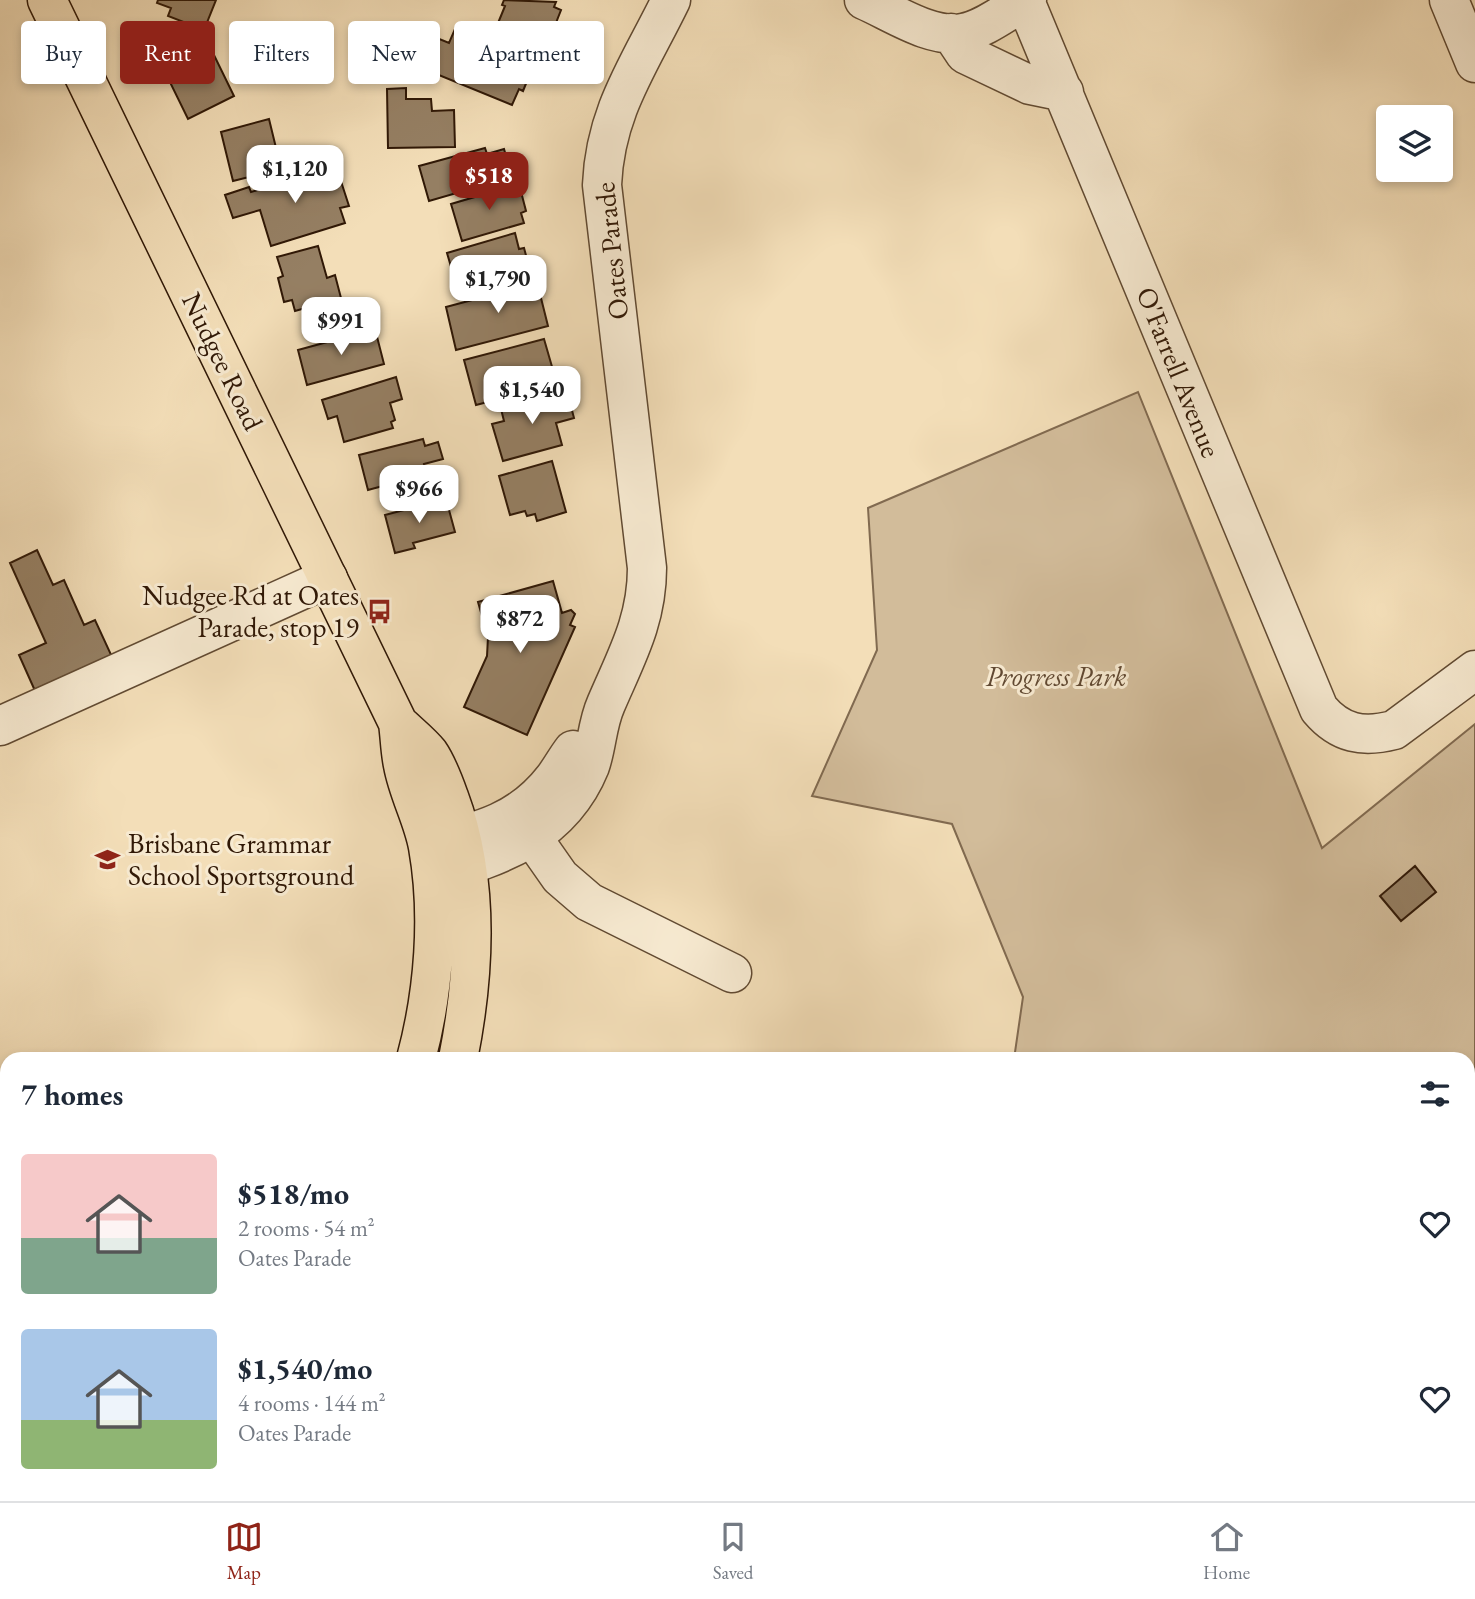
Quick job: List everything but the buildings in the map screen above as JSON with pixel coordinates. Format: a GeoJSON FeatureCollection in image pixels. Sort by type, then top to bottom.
{"type":"FeatureCollection","features":[{"type":"Feature","properties":{"kind":"main road","name":"Nudgee Road"},"geometry":{"type":"LineString","coordinates":[[47,0],[398,723],[430,754],[442,779],[447,855],[471,951],[467,1014],[459,1052]]}},
{"type":"Feature","properties":{"kind":"main road","name":"Nudgee Road"},"geometry":{"type":"LineString","coordinates":[[418,1052],[423,1033],[447,855]]}},
{"type":"Feature","properties":{"kind":"street","name":"Oates Parade"},"geometry":{"type":"LineString","coordinates":[[447,855],[496,857],[532,837],[554,820],[580,786],[590,765],[601,716],[642,622],[647,588],[602,185],[603,162],[605,142],[618,105],[671,0]]}},
{"type":"Feature","properties":{"kind":"street"},"geometry":{"type":"LineString","coordinates":[[864,0],[931,29],[951,33],[975,29],[1026,0]]}},
{"type":"Feature","properties":{"kind":"street","name":"O'Farrell Avenue"},"geometry":{"type":"LineString","coordinates":[[1026,0],[1308,687],[1326,718],[1347,732],[1364,735],[1394,730],[1475,670]]}},
{"type":"Feature","properties":{"kind":"street"},"geometry":{"type":"LineString","coordinates":[[1449,0],[1475,63]]}},
{"type":"Feature","properties":{"kind":"street"},"geometry":{"type":"LineString","coordinates":[[951,33],[965,54],[1030,85],[1064,92]]}},
{"type":"Feature","properties":{"kind":"street"},"geometry":{"type":"LineString","coordinates":[[0,726],[328,578]]}},
{"type":"Feature","properties":{"kind":"street","name":"Oates Parade"},"geometry":{"type":"LineString","coordinates":[[447,855],[527,807],[555,777],[601,716]]}},
{"type":"Feature","properties":{"kind":"street"},"geometry":{"type":"LineString","coordinates":[[532,837],[560,877],[589,902],[732,973]]}},
{"type":"Feature","properties":{"kind":"green space","name":"Progress Park"},"geometry":{"type":"Polygon","coordinates":[[[1138,392],[1322,848],[1475,724],[1475,1052],[1015,1052],[1023,997],[952,824],[812,796],[877,650],[868,508],[1138,392]]]}},
{"type":"Feature","properties":{"kind":"place","name":"Nudgee Rd at Oates Parade, stop 19"},"geometry":{"type":"Point","coordinates":[379,611]}},
{"type":"Feature","properties":{"kind":"place","name":"Brisbane Grammar School Sportsground"},"geometry":{"type":"Point","coordinates":[108,859]}}]}
